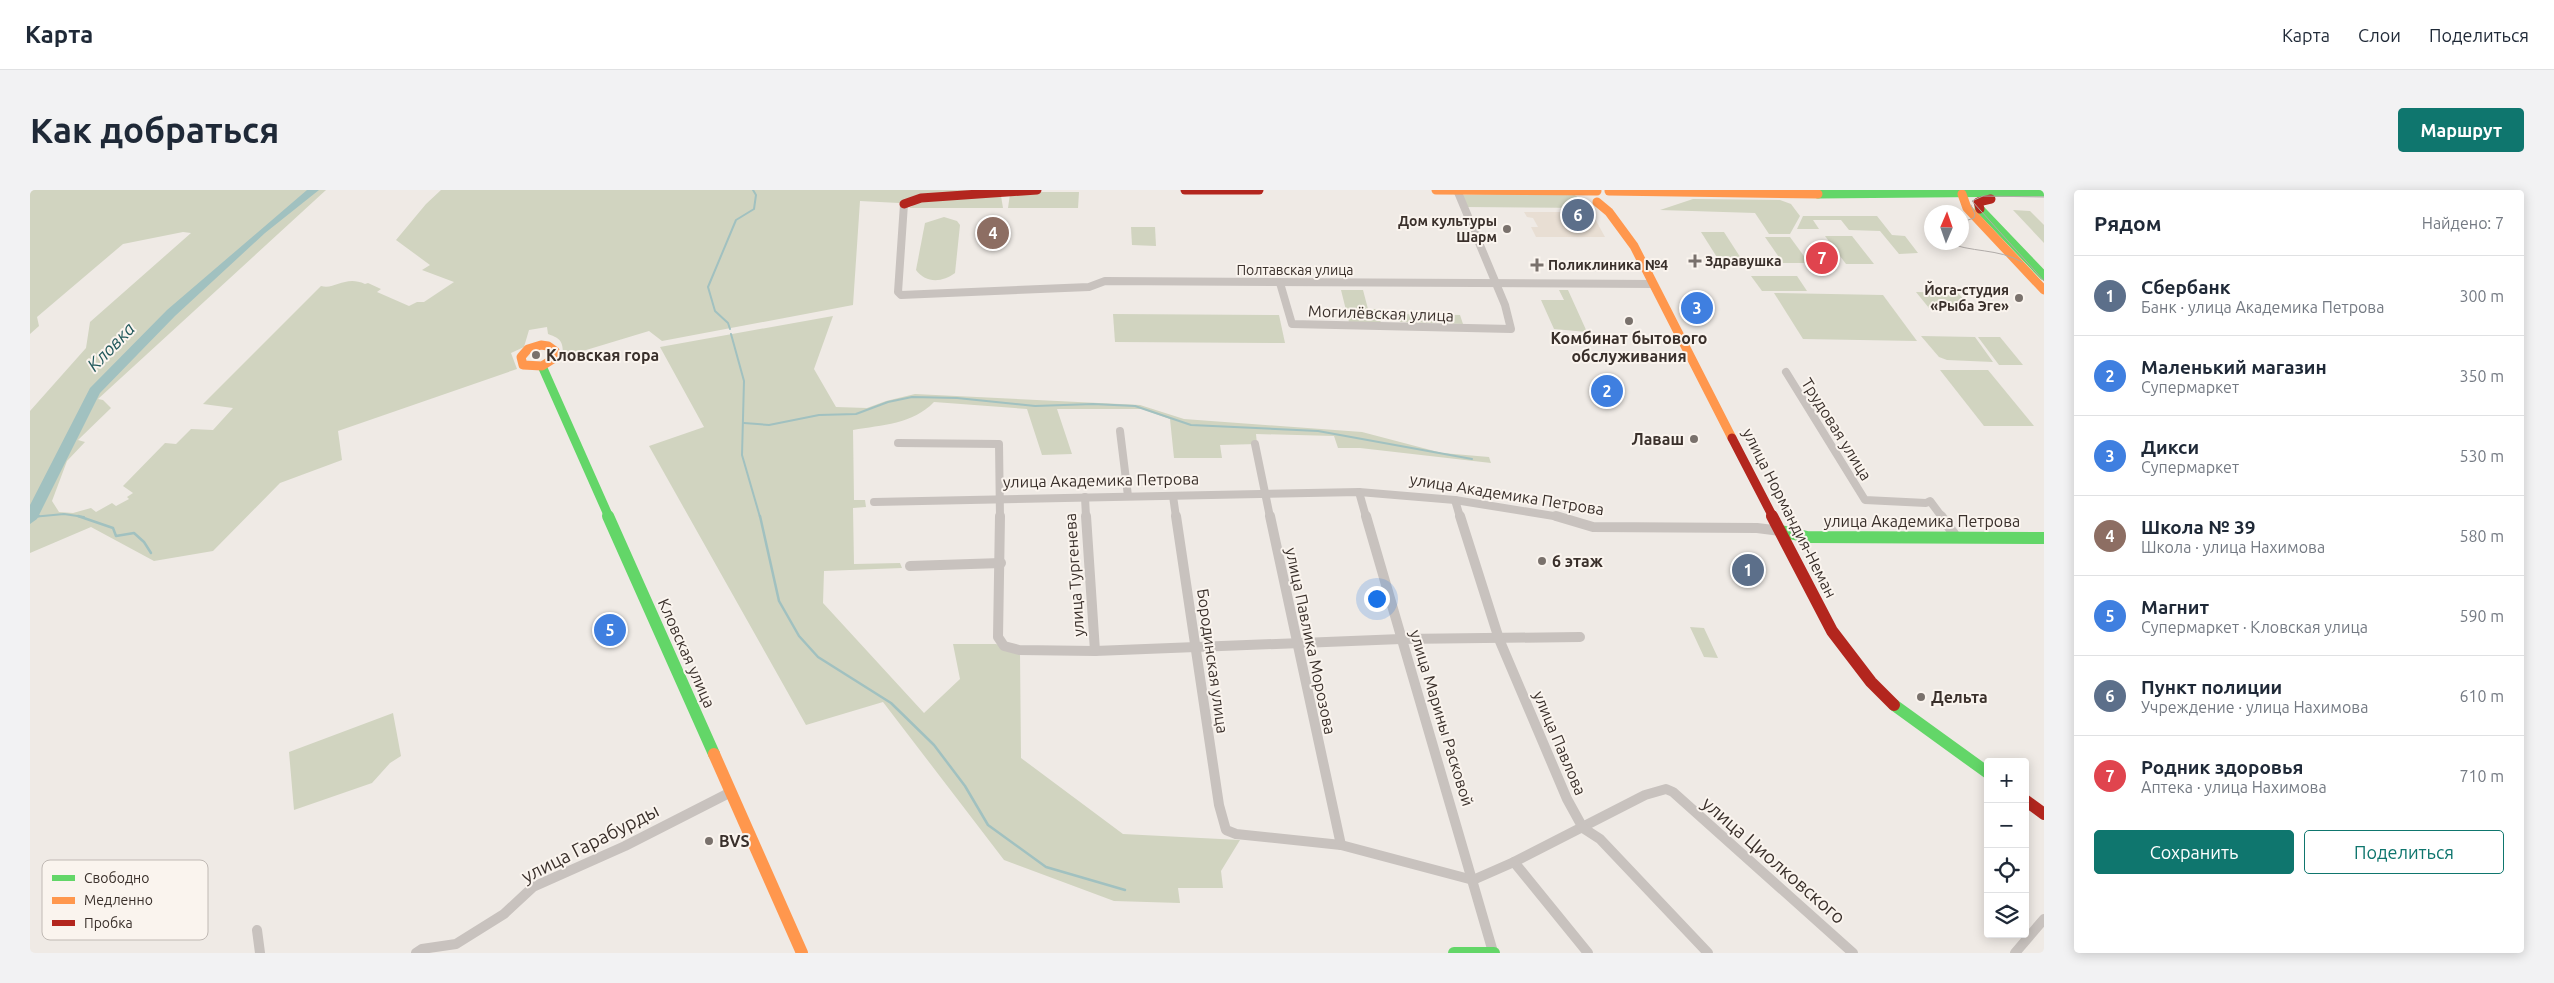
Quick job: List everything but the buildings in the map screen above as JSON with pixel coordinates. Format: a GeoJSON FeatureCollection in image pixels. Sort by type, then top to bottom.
{"type":"FeatureCollection","features":[{"type":"Feature","properties":{"kind":"main road"},"geometry":{"type":"LineString","coordinates":[[904,204],[930,197],[1037,190]]}},
{"type":"Feature","properties":{"kind":"main road"},"geometry":{"type":"LineString","coordinates":[[1184,190],[1260,190]]}},
{"type":"Feature","properties":{"kind":"main road"},"geometry":{"type":"LineString","coordinates":[[1436,190],[1573,191],[1619,196],[1616,210],[1619,223]]}},
{"type":"Feature","properties":{"kind":"main road"},"geometry":{"type":"LineString","coordinates":[[1960,192],[1991,199],[2044,199]]}},
{"type":"Feature","properties":{"kind":"main road"},"geometry":{"type":"LineString","coordinates":[[1960,192],[1980,209],[2044,276]]}},
{"type":"Feature","properties":{"kind":"main road"},"geometry":{"type":"LineString","coordinates":[[1960,192],[1967,208],[2044,290]]}},
{"type":"Feature","properties":{"kind":"main road"},"geometry":{"type":"LineString","coordinates":[[1600,194],[2044,192]]}},
{"type":"Feature","properties":{"kind":"main road"},"geometry":{"type":"LineString","coordinates":[[1619,202],[1625,196],[1643,193]]}},
{"type":"Feature","properties":{"kind":"main road","name":"улица Нормандия-Неман"},"geometry":{"type":"LineString","coordinates":[[1600,194],[1608,209],[1619,223],[1653,284],[1832,630],[1862,672],[1878,690],[1919,724],[1984,771]]}},
{"type":"Feature","properties":{"kind":"main road"},"geometry":{"type":"LineString","coordinates":[[1980,209],[1978,202],[1991,199]]}},
{"type":"Feature","properties":{"kind":"main road","name":"Кловская улица"},"geometry":{"type":"LineString","coordinates":[[542,366],[802,953]]}},
{"type":"Feature","properties":{"kind":"main road","name":"улица Академика Петрова"},"geometry":{"type":"LineString","coordinates":[[1781,531],[1807,537],[2044,538]]}},
{"type":"Feature","properties":{"kind":"main road"},"geometry":{"type":"LineString","coordinates":[[2029,803],[2044,814]]}},
{"type":"Feature","properties":{"kind":"main road"},"geometry":{"type":"LineString","coordinates":[[1454,953],[1494,952]]}},
{"type":"Feature","properties":{"kind":"street"},"geometry":{"type":"LineString","coordinates":[[1457,190],[1496,283]]}},
{"type":"Feature","properties":{"kind":"street","name":"Полтавская улица"},"geometry":{"type":"LineString","coordinates":[[904,204],[898,292],[901,295],[1089,287],[1105,281],[1653,284]]}},
{"type":"Feature","properties":{"kind":"street","name":"Могилёвская улица"},"geometry":{"type":"LineString","coordinates":[[1280,283],[1292,324],[1511,330],[1496,283]]}},
{"type":"Feature","properties":{"kind":"street","name":"Трудовая улица"},"geometry":{"type":"LineString","coordinates":[[1786,372],[1865,500],[1926,503],[1930,500],[1957,538]]}},
{"type":"Feature","properties":{"kind":"street"},"geometry":{"type":"LineString","coordinates":[[1120,431],[1128,496]]}},
{"type":"Feature","properties":{"kind":"street"},"geometry":{"type":"LineString","coordinates":[[898,443],[999,444],[1001,563],[998,637],[1004,646],[1019,650],[1096,651],[1401,639],[1580,637]]}},
{"type":"Feature","properties":{"kind":"street","name":"улица Павлика Морозова"},"geometry":{"type":"LineString","coordinates":[[1255,444],[1264,494],[1341,845]]}},
{"type":"Feature","properties":{"kind":"street","name":"улица Академика Петрова"},"geometry":{"type":"LineString","coordinates":[[874,502],[1359,492],[1455,500],[1553,515],[1593,527],[1757,528],[1781,531]]}},
{"type":"Feature","properties":{"kind":"street","name":"улица Марины Расковой"},"geometry":{"type":"LineString","coordinates":[[1359,492],[1494,952]]}},
{"type":"Feature","properties":{"kind":"street","name":"Бородинская улица"},"geometry":{"type":"LineString","coordinates":[[1173,496],[1197,646],[1219,805],[1226,830],[1236,834],[1341,845]]}},
{"type":"Feature","properties":{"kind":"street","name":"улица Тургенева"},"geometry":{"type":"LineString","coordinates":[[1085,497],[1096,651]]}},
{"type":"Feature","properties":{"kind":"street","name":"улица Павлова"},"geometry":{"type":"LineString","coordinates":[[1455,500],[1499,639],[1566,800],[1583,828],[1600,839],[1708,953]]}},
{"type":"Feature","properties":{"kind":"street"},"geometry":{"type":"LineString","coordinates":[[910,566],[1001,563]]}},
{"type":"Feature","properties":{"kind":"street","name":"улица Циолковского"},"geometry":{"type":"LineString","coordinates":[[1583,828],[1651,792],[1666,789],[1673,792],[1722,840],[1807,910],[1853,953]]}},
{"type":"Feature","properties":{"kind":"street","name":"улица Гарабурды"},"geometry":{"type":"LineString","coordinates":[[416,953],[422,949],[456,944],[504,914],[533,887],[625,846],[731,792]]}},
{"type":"Feature","properties":{"kind":"street"},"geometry":{"type":"LineString","coordinates":[[1341,845],[1473,880],[1583,828]]}},
{"type":"Feature","properties":{"kind":"street"},"geometry":{"type":"LineString","coordinates":[[1514,862],[1588,953]]}},
{"type":"Feature","properties":{"kind":"street"},"geometry":{"type":"LineString","coordinates":[[2015,953],[2044,919]]}},
{"type":"Feature","properties":{"kind":"street"},"geometry":{"type":"LineString","coordinates":[[257,930],[260,953]]}},
{"type":"Feature","properties":{"kind":"green space"},"geometry":{"type":"Polygon","coordinates":[[[30,190],[326,190],[98,399],[103,400],[111,408],[78,440],[85,442],[67,461],[52,501],[59,512],[73,513],[91,508],[96,512],[112,503],[116,506],[129,499],[127,497],[133,493],[123,486],[165,443],[176,444],[191,429],[213,430],[233,408],[203,404],[321,286],[326,287],[352,281],[368,283],[381,289],[377,292],[409,306],[417,302],[424,302],[454,282],[422,270],[430,265],[396,240],[426,204],[441,190],[972,190],[899,203],[860,201],[853,305],[662,341],[649,331],[563,357],[561,342],[548,334],[547,327],[529,330],[524,347],[511,353],[517,369],[338,431],[342,460],[280,483],[213,551],[154,561],[91,527],[30,553],[30,411],[86,348],[90,322],[191,233],[183,232],[123,244],[37,317],[39,326],[30,334],[30,190]]]}},
{"type":"Feature","properties":{"kind":"green space"},"geometry":{"type":"Polygon","coordinates":[[[1015,192],[1079,192],[1078,208],[1008,208],[1010,194],[1015,192]]]}},
{"type":"Feature","properties":{"kind":"green space"},"geometry":{"type":"Polygon","coordinates":[[[1572,193],[1592,208],[1466,207],[1461,195],[1572,193]]]}},
{"type":"Feature","properties":{"kind":"green space"},"geometry":{"type":"Polygon","coordinates":[[[1001,196],[1003,208],[909,208],[922,200],[1001,196]]]}},
{"type":"Feature","properties":{"kind":"green space"},"geometry":{"type":"Polygon","coordinates":[[[1693,199],[1780,200],[1791,204],[1800,216],[1790,234],[1769,234],[1755,213],[1660,210],[1693,199]]]}},
{"type":"Feature","properties":{"kind":"green space"},"geometry":{"type":"Polygon","coordinates":[[[2013,210],[2030,211],[2044,225],[2044,243],[2013,210]]]}},
{"type":"Feature","properties":{"kind":"green space"},"geometry":{"type":"Polygon","coordinates":[[[1803,216],[1877,216],[1892,235],[1905,236],[1918,253],[1899,254],[1880,231],[1849,230],[1841,220],[1813,220],[1819,229],[1797,229],[1803,216]]]}},
{"type":"Feature","properties":{"kind":"green space"},"geometry":{"type":"Polygon","coordinates":[[[944,217],[957,221],[960,225],[955,273],[940,280],[925,278],[916,270],[925,223],[944,217]]]}},
{"type":"Feature","properties":{"kind":"green space"},"geometry":{"type":"Polygon","coordinates":[[[1131,227],[1155,227],[1156,246],[1132,245],[1131,227]]]}},
{"type":"Feature","properties":{"kind":"green space"},"geometry":{"type":"Polygon","coordinates":[[[1701,232],[1724,232],[1744,263],[1720,262],[1701,232]]]}},
{"type":"Feature","properties":{"kind":"green space"},"geometry":{"type":"Polygon","coordinates":[[[1825,236],[1852,236],[1874,264],[1846,264],[1825,236]]]}},
{"type":"Feature","properties":{"kind":"green space"},"geometry":{"type":"Polygon","coordinates":[[[1765,237],[1790,237],[1809,263],[1783,263],[1765,237]]]}},
{"type":"Feature","properties":{"kind":"green space"},"geometry":{"type":"Polygon","coordinates":[[[1751,276],[1797,276],[1807,291],[1762,291],[1751,276]]]}},
{"type":"Feature","properties":{"kind":"green space"},"geometry":{"type":"Polygon","coordinates":[[[1341,290],[1363,290],[1368,309],[1377,309],[1381,323],[1349,322],[1341,290]]]}},
{"type":"Feature","properties":{"kind":"green space"},"geometry":{"type":"Polygon","coordinates":[[[1559,290],[1568,290],[1587,332],[1554,329],[1541,300],[1564,300],[1559,290]]]}},
{"type":"Feature","properties":{"kind":"green space"},"geometry":{"type":"Polygon","coordinates":[[[1916,292],[1958,293],[1971,308],[1929,308],[1916,292]]]}},
{"type":"Feature","properties":{"kind":"green space"},"geometry":{"type":"Polygon","coordinates":[[[1774,293],[1883,295],[1917,341],[1803,339],[1774,293]]]}},
{"type":"Feature","properties":{"kind":"green space"},"geometry":{"type":"Polygon","coordinates":[[[1113,314],[1279,315],[1285,343],[1115,342],[1113,314]]]}},
{"type":"Feature","properties":{"kind":"green space"},"geometry":{"type":"Polygon","coordinates":[[[1398,314],[1460,315],[1463,324],[1400,322],[1398,314]]]}},
{"type":"Feature","properties":{"kind":"green space"},"geometry":{"type":"Polygon","coordinates":[[[833,316],[814,369],[836,407],[867,408],[915,394],[1140,405],[1184,419],[1362,432],[1442,453],[1489,457],[1491,463],[1360,448],[1338,448],[1334,436],[1256,434],[1257,444],[1220,445],[1222,458],[1174,458],[1170,419],[1142,409],[1057,409],[1072,454],[1042,455],[1027,409],[934,402],[917,415],[907,419],[886,425],[853,430],[854,500],[865,500],[866,507],[853,508],[854,564],[900,563],[902,568],[824,571],[823,603],[924,713],[960,679],[953,644],[996,644],[1020,654],[1021,758],[1123,834],[1240,840],[1221,871],[1223,888],[1178,888],[1180,903],[1114,901],[1004,860],[883,702],[806,725],[649,446],[704,427],[660,347],[833,316]]]}},
{"type":"Feature","properties":{"kind":"green space"},"geometry":{"type":"Polygon","coordinates":[[[1921,336],[1975,337],[1993,362],[1947,360],[1939,357],[1921,336]]]}},
{"type":"Feature","properties":{"kind":"green space"},"geometry":{"type":"Polygon","coordinates":[[[1978,337],[2000,337],[2023,365],[1999,365],[1978,337]]]}},
{"type":"Feature","properties":{"kind":"green space"},"geometry":{"type":"Polygon","coordinates":[[[1940,370],[1988,370],[2034,426],[1984,426],[1940,370]]]}},
{"type":"Feature","properties":{"kind":"green space"},"geometry":{"type":"Polygon","coordinates":[[[1690,627],[1704,628],[1718,658],[1704,657],[1690,627]]]}},
{"type":"Feature","properties":{"kind":"green space"},"geometry":{"type":"Polygon","coordinates":[[[393,713],[401,756],[390,763],[372,783],[294,810],[289,752],[393,713]]]}},
{"type":"Feature","properties":{"kind":"shaded area"},"geometry":{"type":"Polygon","coordinates":[[[1524,212],[1567,212],[1570,217],[1594,217],[1605,237],[1536,237],[1531,227],[1538,227],[1533,218],[1527,217],[1524,212]]]}},
{"type":"Feature","properties":{"kind":"waterway","name":"Кловка"},"geometry":{"type":"LineString","coordinates":[[265,230],[314,190]]}},
{"type":"Feature","properties":{"kind":"waterway"},"geometry":{"type":"LineString","coordinates":[[730,329],[728,323],[715,311],[708,287],[736,220],[754,209],[756,195],[753,190]]}},
{"type":"Feature","properties":{"kind":"waterway","name":"Кловка"},"geometry":{"type":"LineString","coordinates":[[30,519],[95,391],[171,313],[260,234]]}},
{"type":"Feature","properties":{"kind":"waterway"},"geometry":{"type":"LineString","coordinates":[[731,334],[744,381],[742,455],[760,517]]}},
{"type":"Feature","properties":{"kind":"waterway"},"geometry":{"type":"LineString","coordinates":[[744,423],[769,425],[819,415],[856,414],[888,402],[912,397],[957,398],[1035,406],[1093,404],[1135,406],[1191,425],[1318,431],[1472,459]]}},
{"type":"Feature","properties":{"kind":"waterway"},"geometry":{"type":"LineString","coordinates":[[39,516],[32,517],[64,514],[79,516]]}},
{"type":"Feature","properties":{"kind":"waterway"},"geometry":{"type":"LineString","coordinates":[[79,516],[84,517]]}},
{"type":"Feature","properties":{"kind":"waterway"},"geometry":{"type":"LineString","coordinates":[[79,516],[113,528],[116,536],[134,533],[144,542],[151,553]]}},
{"type":"Feature","properties":{"kind":"waterway"},"geometry":{"type":"LineString","coordinates":[[760,516],[779,601],[799,636],[818,657],[891,703],[934,745],[965,786],[988,825],[1046,867],[1125,890]]}},
{"type":"Feature","properties":{"kind":"tram line"},"geometry":{"type":"LineString","coordinates":[[2044,197],[1983,196],[1972,201],[2044,281]]}},
{"type":"Feature","properties":{"kind":"tram line"},"geometry":{"type":"LineString","coordinates":[[1969,220],[1974,218],[1975,214],[1971,205]]}},
{"type":"Feature","properties":{"kind":"tram line"},"geometry":{"type":"LineString","coordinates":[[1969,249],[1994,252],[2022,262]]}},
{"type":"Feature","properties":{"kind":"traffic: fast"},"geometry":{"type":"LineString","coordinates":[[1818,194],[2044,192]]}},
{"type":"Feature","properties":{"kind":"traffic: fast"},"geometry":{"type":"LineString","coordinates":[[1979,208],[2044,276]]}},
{"type":"Feature","properties":{"kind":"traffic: fast"},"geometry":{"type":"LineString","coordinates":[[542,366],[714,754]]}},
{"type":"Feature","properties":{"kind":"traffic: fast"},"geometry":{"type":"LineString","coordinates":[[1781,531],[1807,537],[2044,538]]}},
{"type":"Feature","properties":{"kind":"traffic: fast"},"geometry":{"type":"LineString","coordinates":[[1894,705],[1984,770]]}},
{"type":"Feature","properties":{"kind":"traffic: fast"},"geometry":{"type":"LineString","coordinates":[[1454,953],[1494,953]]}},
{"type":"Feature","properties":{"kind":"traffic: slow"},"geometry":{"type":"LineString","coordinates":[[1436,190],[1597,191]]}},
{"type":"Feature","properties":{"kind":"traffic: slow"},"geometry":{"type":"LineString","coordinates":[[1609,191],[1818,194]]}},
{"type":"Feature","properties":{"kind":"traffic: slow"},"geometry":{"type":"LineString","coordinates":[[1962,194],[1967,208],[2044,290]]}},
{"type":"Feature","properties":{"kind":"traffic: slow"},"geometry":{"type":"LineString","coordinates":[[1597,202],[1609,212],[1634,246],[1732,438]]}},
{"type":"Feature","properties":{"kind":"traffic: slow"},"geometry":{"type":"LineString","coordinates":[[541,345],[548,346],[555,351],[553,359],[542,366],[523,365],[521,357],[528,349],[541,345]]}},
{"type":"Feature","properties":{"kind":"traffic: slow"},"geometry":{"type":"LineString","coordinates":[[714,754],[802,953]]}},
{"type":"Feature","properties":{"kind":"traffic: jam"},"geometry":{"type":"LineString","coordinates":[[904,204],[921,198],[1037,190]]}},
{"type":"Feature","properties":{"kind":"traffic: jam"},"geometry":{"type":"LineString","coordinates":[[1185,190],[1259,190]]}},
{"type":"Feature","properties":{"kind":"traffic: jam"},"geometry":{"type":"LineString","coordinates":[[1980,209],[1978,202],[1991,199]]}},
{"type":"Feature","properties":{"kind":"traffic: jam"},"geometry":{"type":"LineString","coordinates":[[1732,438],[1832,631],[1871,682],[1894,705]]}},
{"type":"Feature","properties":{"kind":"traffic: jam"},"geometry":{"type":"LineString","coordinates":[[2029,803],[2044,814]]}},
{"type":"Feature","properties":{"kind":"place","name":"Пункт полиции"},"geometry":{"type":"Point","coordinates":[1578,215]}},
{"type":"Feature","properties":{"kind":"place","name":"Дом культуры Шарм"},"geometry":{"type":"Point","coordinates":[1507,229]}},
{"type":"Feature","properties":{"kind":"place","name":"Школа № 39"},"geometry":{"type":"Point","coordinates":[993,233]}},
{"type":"Feature","properties":{"kind":"place","name":"Родник здоровья"},"geometry":{"type":"Point","coordinates":[1822,258]}},
{"type":"Feature","properties":{"kind":"place","name":"Здравушка"},"geometry":{"type":"Point","coordinates":[1695,261]}},
{"type":"Feature","properties":{"kind":"place","name":"Поликлиника №4"},"geometry":{"type":"Point","coordinates":[1537,265]}},
{"type":"Feature","properties":{"kind":"place","name":"Йога-студия «Рыба Эге»"},"geometry":{"type":"Point","coordinates":[2019,298]}},
{"type":"Feature","properties":{"kind":"place","name":"Дикси"},"geometry":{"type":"Point","coordinates":[1697,308]}},
{"type":"Feature","properties":{"kind":"place","name":"Комбинат бытового обслуживания"},"geometry":{"type":"Point","coordinates":[1629,321]}},
{"type":"Feature","properties":{"kind":"place","name":"Кловская гора"},"geometry":{"type":"Point","coordinates":[536,355]}},
{"type":"Feature","properties":{"kind":"place","name":"Маленький магазин"},"geometry":{"type":"Point","coordinates":[1607,391]}},
{"type":"Feature","properties":{"kind":"place","name":"Лаваш"},"geometry":{"type":"Point","coordinates":[1694,439]}},
{"type":"Feature","properties":{"kind":"place","name":"6 этаж"},"geometry":{"type":"Point","coordinates":[1542,561]}},
{"type":"Feature","properties":{"kind":"place","name":"Сбербанк"},"geometry":{"type":"Point","coordinates":[1748,570]}},
{"type":"Feature","properties":{"kind":"place","name":"Магнит"},"geometry":{"type":"Point","coordinates":[610,630]}},
{"type":"Feature","properties":{"kind":"place","name":"Дельта"},"geometry":{"type":"Point","coordinates":[1921,697]}},
{"type":"Feature","properties":{"kind":"place","name":"BVS"},"geometry":{"type":"Point","coordinates":[709,841]}}]}
